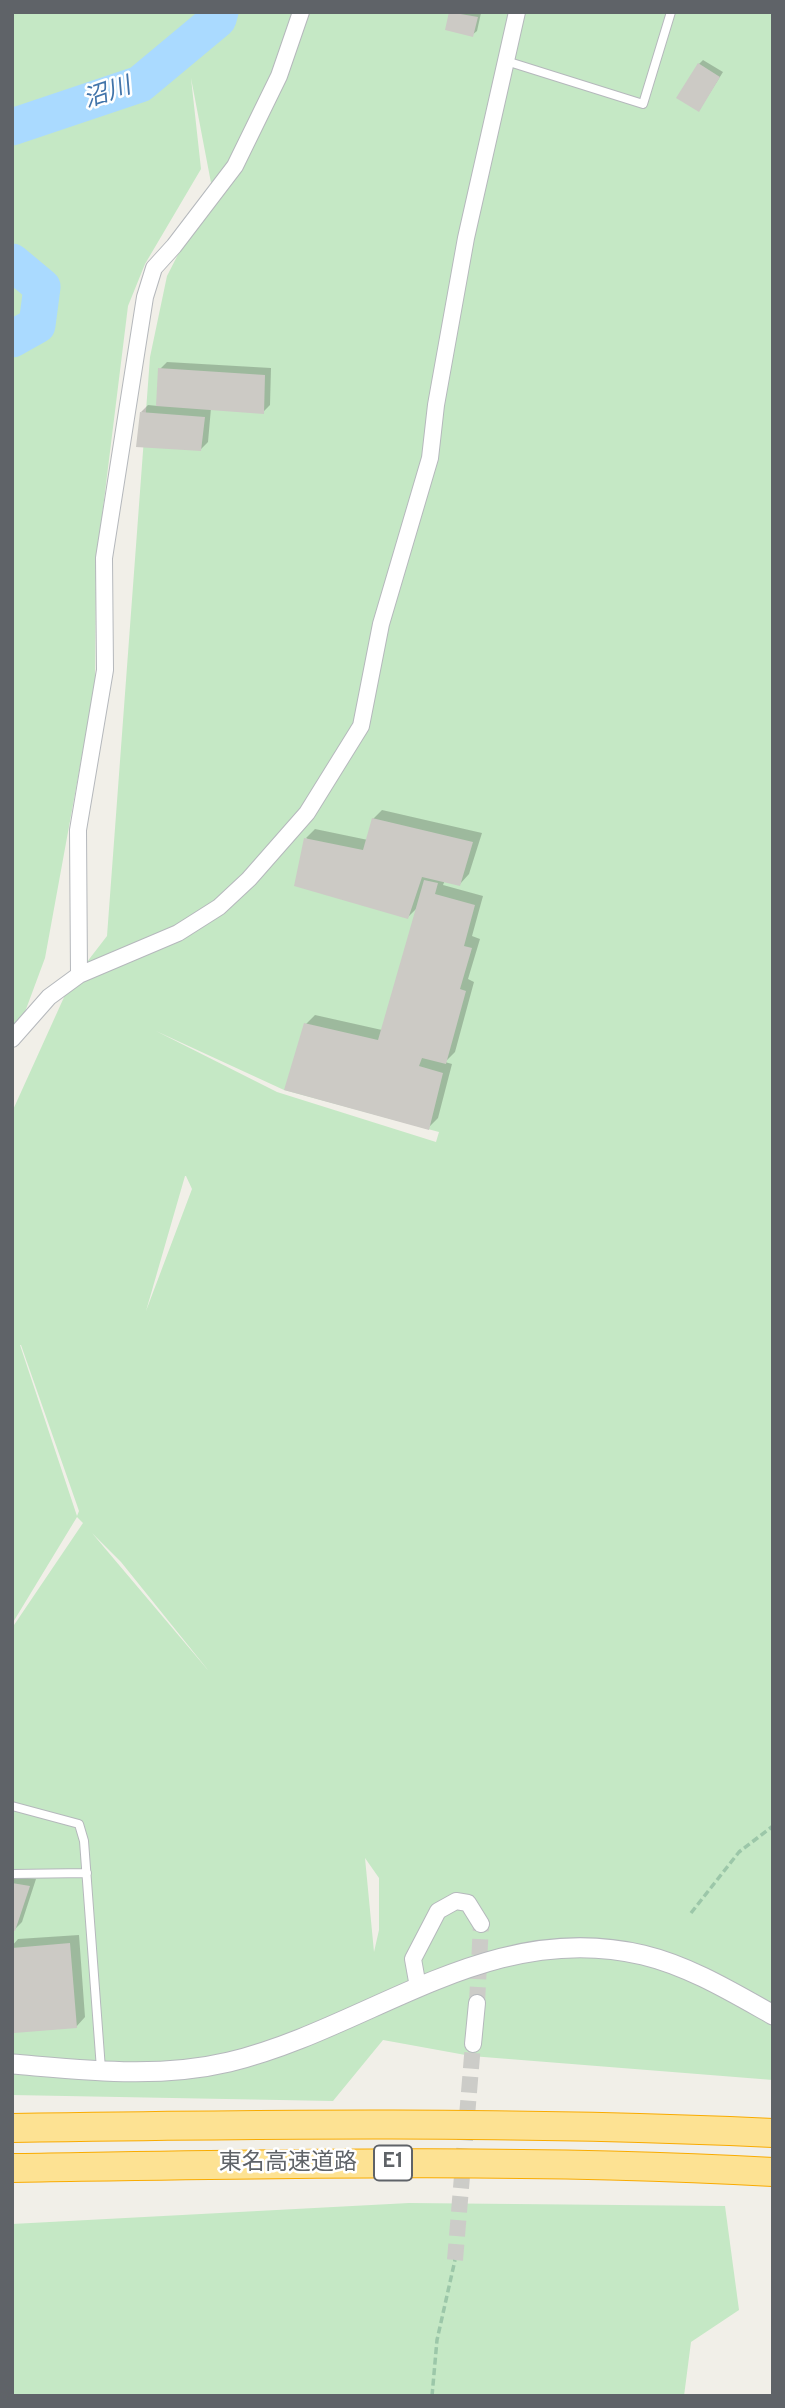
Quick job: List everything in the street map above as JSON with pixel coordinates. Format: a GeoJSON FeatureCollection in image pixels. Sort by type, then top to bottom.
{"type":"FeatureCollection","features":[{"type":"Feature","properties":{"kind":"highway","name":"東名高速道路"},"geometry":{"type":"LineString","coordinates":[[12,2128],[297,2124],[494,2125],[773,2133]]}},
{"type":"Feature","properties":{"kind":"highway","name":"東名高速道路"},"geometry":{"type":"LineString","coordinates":[[12,2168],[280,2163],[509,2164],[773,2172]]}},
{"type":"Feature","properties":{"kind":"street"},"geometry":{"type":"LineString","coordinates":[[79,975],[78,830],[105,670],[104,558],[145,297],[154,268],[235,166],[279,76],[301,12]]}},
{"type":"Feature","properties":{"kind":"street"},"geometry":{"type":"LineString","coordinates":[[12,1039],[49,997],[79,975],[178,933],[219,907],[249,879],[307,813],[361,726],[381,624],[430,458],[436,405],[466,239],[517,12]]}},
{"type":"Feature","properties":{"kind":"street"},"geometry":{"type":"LineString","coordinates":[[418,1987],[413,1959],[438,1911],[456,1901],[468,1903],[481,1924]]}},
{"type":"Feature","properties":{"kind":"street"},"geometry":{"type":"LineString","coordinates":[[12,2064],[102,2072],[145,2072],[187,2069],[227,2062],[270,2050],[418,1987],[498,1957],[565,1948],[604,1949],[643,1955],[714,1983],[773,2015]]}},
{"type":"Feature","properties":{"kind":"street"},"geometry":{"type":"LineString","coordinates":[[473,2044],[477,2003]]}},
{"type":"Feature","properties":{"kind":"lane"},"geometry":{"type":"LineString","coordinates":[[506,61],[643,104],[671,12]]}},
{"type":"Feature","properties":{"kind":"lane"},"geometry":{"type":"LineString","coordinates":[[12,1806],[79,1824],[84,1841],[87,1873],[102,2072]]}},
{"type":"Feature","properties":{"kind":"lane"},"geometry":{"type":"LineString","coordinates":[[12,1874],[87,1873]]}},
{"type":"Feature","properties":{"kind":"path"},"geometry":{"type":"LineString","coordinates":[[691,1913],[739,1852],[773,1826]]}},
{"type":"Feature","properties":{"kind":"path"},"geometry":{"type":"LineString","coordinates":[[432,2396],[437,2340],[455,2260]]}},
{"type":"Feature","properties":{"kind":"green space"},"geometry":{"type":"Polygon","coordinates":[[[12,12],[773,12],[773,2080],[471,2056],[383,2040],[333,2101],[12,2095],[12,1628],[83,1523],[77,1517],[12,1624],[12,1112],[70,984],[107,936],[150,357],[167,276],[212,188],[191,78],[201,169],[145,264],[128,306],[96,565],[95,684],[45,958],[12,1047],[12,12]],[[156,1031],[277,1092],[436,1142],[439,1132],[284,1090],[156,1031]],[[185,1176],[146,1311],[192,1189],[185,1176]],[[20,1345],[77,1516],[79,1511],[20,1345]],[[92,1533],[207,1669],[121,1562],[92,1533]],[[365,1858],[374,1952],[379,1930],[379,1878],[365,1858]]]}},
{"type":"Feature","properties":{"kind":"green space"},"geometry":{"type":"Polygon","coordinates":[[[409,2203],[725,2206],[739,2310],[691,2342],[684,2396],[12,2396],[12,2224],[409,2203]]]}},
{"type":"Feature","properties":{"kind":"building"},"geometry":{"type":"Polygon","coordinates":[[[449,12],[478,17],[473,37],[445,30],[449,12]]]}},
{"type":"Feature","properties":{"kind":"building"},"geometry":{"type":"Polygon","coordinates":[[[698,63],[720,77],[699,112],[676,98],[698,63]]]}},
{"type":"Feature","properties":{"kind":"building"},"geometry":{"type":"Polygon","coordinates":[[[158,368],[265,375],[264,414],[156,406],[158,368]]]}},
{"type":"Feature","properties":{"kind":"building"},"geometry":{"type":"Polygon","coordinates":[[[140,412],[205,417],[201,451],[136,447],[140,412]]]}},
{"type":"Feature","properties":{"kind":"building"},"geometry":{"type":"Polygon","coordinates":[[[372,818],[473,842],[460,886],[422,877],[408,919],[294,886],[304,838],[363,850],[372,818]]]}},
{"type":"Feature","properties":{"kind":"building"},"geometry":{"type":"Polygon","coordinates":[[[424,880],[438,883],[435,894],[475,905],[464,946],[472,948],[460,989],[466,991],[446,1064],[422,1058],[419,1066],[443,1073],[429,1130],[284,1090],[304,1023],[378,1040],[424,880]]]}},
{"type":"Feature","properties":{"kind":"building"},"geometry":{"type":"Polygon","coordinates":[[[12,1883],[30,1886],[15,1931],[12,1930],[12,1883]]]}},
{"type":"Feature","properties":{"kind":"building"},"geometry":{"type":"Polygon","coordinates":[[[70,1943],[77,2028],[14,2033],[12,1948],[70,1943]]]}},
{"type":"Feature","properties":{"kind":"waterway","name":"沼川"},"geometry":{"type":"LineString","coordinates":[[12,127],[140,84],[218,19],[220,12]]}},
{"type":"Feature","properties":{"kind":"waterway","name":"沼川"},"geometry":{"type":"LineString","coordinates":[[12,262],[42,287],[37,325],[12,339]]}},
{"type":"Feature","properties":{"kind":"tunnel"},"geometry":{"type":"LineString","coordinates":[[477,2003],[481,1924]]}},
{"type":"Feature","properties":{"kind":"tunnel"},"geometry":{"type":"LineString","coordinates":[[455,2260],[473,2044]]}}]}
